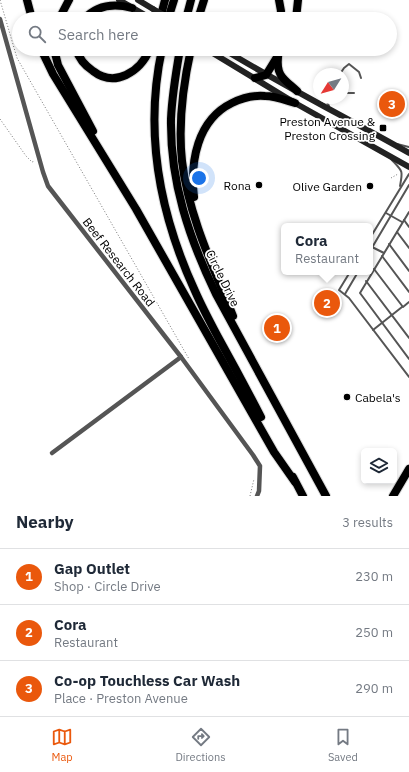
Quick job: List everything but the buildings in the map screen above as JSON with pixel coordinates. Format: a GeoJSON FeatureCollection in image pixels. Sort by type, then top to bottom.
{"type":"FeatureCollection","features":[{"type":"Feature","properties":{"kind":"highway"},"geometry":{"type":"LineString","coordinates":[[27,0],[30,12]]}},
{"type":"Feature","properties":{"kind":"highway"},"geometry":{"type":"LineString","coordinates":[[62,12],[69,0]]}},
{"type":"Feature","properties":{"kind":"highway"},"geometry":{"type":"LineString","coordinates":[[162,12],[165,0]]}},
{"type":"Feature","properties":{"kind":"highway"},"geometry":{"type":"LineString","coordinates":[[171,12],[174,0]]}},
{"type":"Feature","properties":{"kind":"highway"},"geometry":{"type":"LineString","coordinates":[[188,12],[191,0]]}},
{"type":"Feature","properties":{"kind":"highway"},"geometry":{"type":"LineString","coordinates":[[200,12],[204,0]]}},
{"type":"Feature","properties":{"kind":"highway"},"geometry":{"type":"LineString","coordinates":[[279,0],[281,12]]}},
{"type":"Feature","properties":{"kind":"highway"},"geometry":{"type":"LineString","coordinates":[[297,12],[298,0]]}},
{"type":"Feature","properties":{"kind":"highway"},"geometry":{"type":"LineString","coordinates":[[92,12],[105,6],[118,5],[132,8]]}},
{"type":"Feature","properties":{"kind":"highway"},"geometry":{"type":"LineString","coordinates":[[44,56],[53,74],[136,208]]}},
{"type":"Feature","properties":{"kind":"highway"},"geometry":{"type":"LineString","coordinates":[[56,56],[66,82],[136,208],[274,452],[295,482]]}},
{"type":"Feature","properties":{"kind":"highway"},"geometry":{"type":"LineString","coordinates":[[79,56],[81,61],[101,76],[114,78],[128,75],[134,71],[146,56]]}},
{"type":"Feature","properties":{"kind":"highway"},"geometry":{"type":"LineString","coordinates":[[161,56],[155,101],[155,150],[160,189],[170,228],[195,292],[303,496]]}},
{"type":"Feature","properties":{"kind":"highway","name":"Circle Drive"},"geometry":{"type":"LineString","coordinates":[[179,56],[174,88],[171,125],[173,157],[182,207],[190,233],[202,265],[216,294],[326,496]]}},
{"type":"Feature","properties":{"kind":"highway"},"geometry":{"type":"LineString","coordinates":[[190,56],[183,100],[181,147],[182,163],[192,210],[201,237],[233,317],[235,327]]}},
{"type":"Feature","properties":{"kind":"highway"},"geometry":{"type":"LineString","coordinates":[[256,78],[266,75],[278,56]]}},
{"type":"Feature","properties":{"kind":"highway"},"geometry":{"type":"LineString","coordinates":[[279,56],[277,67],[279,73],[297,91]]}},
{"type":"Feature","properties":{"kind":"highway"},"geometry":{"type":"LineString","coordinates":[[201,237],[194,196],[194,172],[199,142],[208,123],[215,114],[225,107],[248,97],[271,96],[295,103]]}},
{"type":"Feature","properties":{"kind":"highway"},"geometry":{"type":"LineString","coordinates":[[393,496],[409,469]]}},
{"type":"Feature","properties":{"kind":"main road"},"geometry":{"type":"LineString","coordinates":[[119,0],[140,12]]}},
{"type":"Feature","properties":{"kind":"main road"},"geometry":{"type":"LineString","coordinates":[[138,0],[158,12]]}},
{"type":"Feature","properties":{"kind":"main road"},"geometry":{"type":"LineString","coordinates":[[218,56],[295,103],[409,167]]}},
{"type":"Feature","properties":{"kind":"main road"},"geometry":{"type":"LineString","coordinates":[[235,56],[266,75],[409,153]]}},
{"type":"Feature","properties":{"kind":"street","name":"Beef Research Road"},"geometry":{"type":"LineString","coordinates":[[0,19],[39,161],[48,186],[181,357],[253,455],[260,466],[259,491],[257,496]]}},
{"type":"Feature","properties":{"kind":"street"},"geometry":{"type":"LineString","coordinates":[[52,453],[181,357]]}},
{"type":"Feature","properties":{"kind":"lane"},"geometry":{"type":"LineString","coordinates":[[344,68],[349,64],[358,72],[361,78]]}},
{"type":"Feature","properties":{"kind":"lane"},"geometry":{"type":"LineString","coordinates":[[349,93],[354,93]]}},
{"type":"Feature","properties":{"kind":"lane"},"geometry":{"type":"LineString","coordinates":[[328,104],[330,109]]}},
{"type":"Feature","properties":{"kind":"lane"},"geometry":{"type":"LineString","coordinates":[[391,143],[409,147]]}},
{"type":"Feature","properties":{"kind":"lane"},"geometry":{"type":"LineString","coordinates":[[386,154],[402,173],[400,188]]}},
{"type":"Feature","properties":{"kind":"lane"},"geometry":{"type":"LineString","coordinates":[[373,233],[409,174]]}},
{"type":"Feature","properties":{"kind":"lane"},"geometry":{"type":"LineString","coordinates":[[373,243],[409,185]]}},
{"type":"Feature","properties":{"kind":"lane"},"geometry":{"type":"LineString","coordinates":[[404,193],[409,188]]}},
{"type":"Feature","properties":{"kind":"lane"},"geometry":{"type":"LineString","coordinates":[[402,307],[374,269],[409,212]]}},
{"type":"Feature","properties":{"kind":"lane"},"geometry":{"type":"LineString","coordinates":[[386,213],[403,221],[409,227]]}},
{"type":"Feature","properties":{"kind":"lane"},"geometry":{"type":"LineString","coordinates":[[397,232],[409,248]]}},
{"type":"Feature","properties":{"kind":"lane"},"geometry":{"type":"LineString","coordinates":[[389,244],[409,270]]}},
{"type":"Feature","properties":{"kind":"lane"},"geometry":{"type":"LineString","coordinates":[[373,248],[383,255],[409,292]]}},
{"type":"Feature","properties":{"kind":"lane"},"geometry":{"type":"LineString","coordinates":[[348,275],[339,290],[345,294],[409,377]]}},
{"type":"Feature","properties":{"kind":"lane"},"geometry":{"type":"LineString","coordinates":[[345,294],[356,275]]}},
{"type":"Feature","properties":{"kind":"lane"},"geometry":{"type":"LineString","coordinates":[[370,275],[360,293],[409,359]]}},
{"type":"Feature","properties":{"kind":"lane"},"geometry":{"type":"LineString","coordinates":[[366,281],[409,338]]}},
{"type":"Feature","properties":{"kind":"lane"},"geometry":{"type":"LineString","coordinates":[[373,330],[409,302]]}},
{"type":"Feature","properties":{"kind":"path"},"geometry":{"type":"LineString","coordinates":[[0,0],[12,41]]}},
{"type":"Feature","properties":{"kind":"path"},"geometry":{"type":"LineString","coordinates":[[16,56],[184,349]]}},
{"type":"Feature","properties":{"kind":"path"},"geometry":{"type":"LineString","coordinates":[[0,119],[26,156],[32,162],[39,161]]}},
{"type":"Feature","properties":{"kind":"path"},"geometry":{"type":"LineString","coordinates":[[391,178],[398,174]]}},
{"type":"Feature","properties":{"kind":"path"},"geometry":{"type":"LineString","coordinates":[[275,334],[280,342]]}},
{"type":"Feature","properties":{"kind":"path"},"geometry":{"type":"LineString","coordinates":[[250,496],[255,476]]}},
{"type":"Feature","properties":{"kind":"place","name":"Co-op Touchless Car Wash"},"geometry":{"type":"Point","coordinates":[392,104]}},
{"type":"Feature","properties":{"kind":"place","name":"Preston Avenue & Preston Crossing"},"geometry":{"type":"Point","coordinates":[383,128]}},
{"type":"Feature","properties":{"kind":"place","name":"Rona"},"geometry":{"type":"Point","coordinates":[259,185]}},
{"type":"Feature","properties":{"kind":"place","name":"Olive Garden"},"geometry":{"type":"Point","coordinates":[370,186]}},
{"type":"Feature","properties":{"kind":"place","name":"Cora"},"geometry":{"type":"Point","coordinates":[327,303]}},
{"type":"Feature","properties":{"kind":"place","name":"Gap Outlet"},"geometry":{"type":"Point","coordinates":[277,328]}},
{"type":"Feature","properties":{"kind":"place","name":"Cabela's"},"geometry":{"type":"Point","coordinates":[347,397]}}]}
